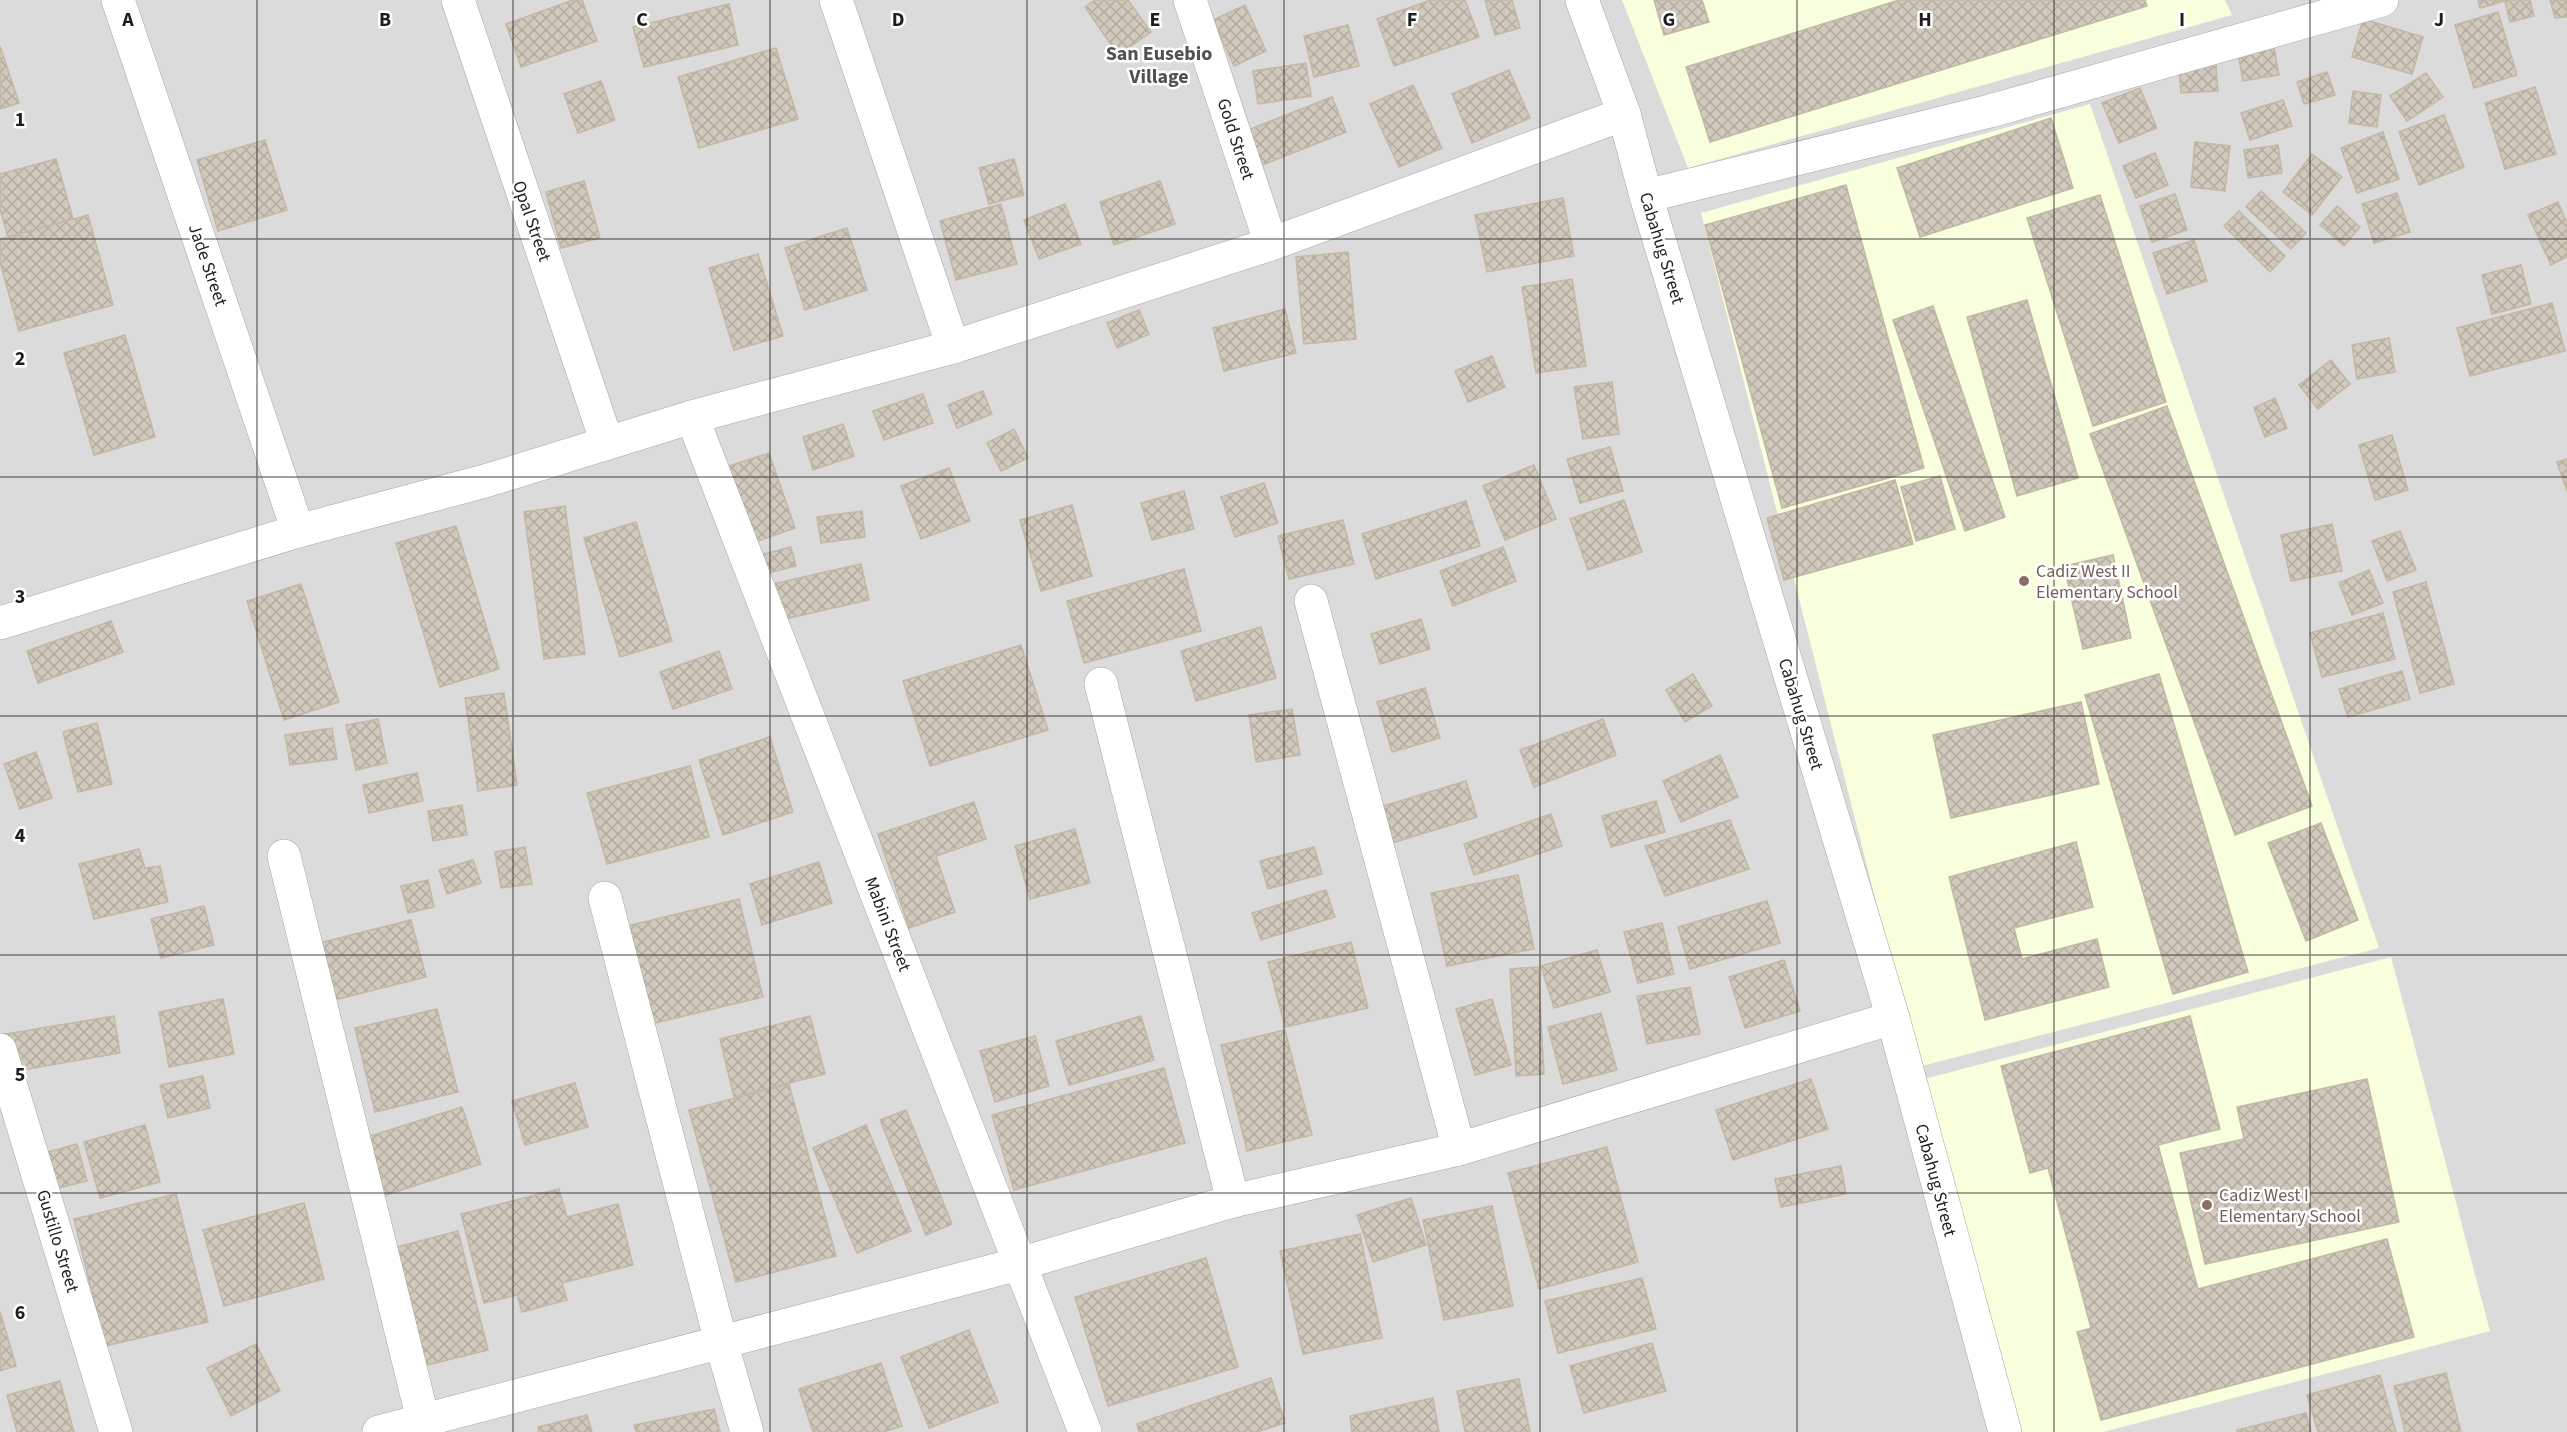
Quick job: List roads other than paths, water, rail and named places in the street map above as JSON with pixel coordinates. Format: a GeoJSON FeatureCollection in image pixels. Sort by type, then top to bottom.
{"type":"FeatureCollection","features":[{"type":"Feature","properties":{"kind":"street","name":"Jade Street"},"geometry":{"type":"LineString","coordinates":[[118,0],[298,531]]}},
{"type":"Feature","properties":{"kind":"street","name":"Opal Street"},"geometry":{"type":"LineString","coordinates":[[458,0],[607,443]]}},
{"type":"Feature","properties":{"kind":"street"},"geometry":{"type":"LineString","coordinates":[[836,0],[953,347]]}},
{"type":"Feature","properties":{"kind":"street","name":"Gold Street"},"geometry":{"type":"LineString","coordinates":[[1190,0],[1271,244]]}},
{"type":"Feature","properties":{"kind":"street","name":"Cabahug Street"},"geometry":{"type":"LineString","coordinates":[[1582,0],[1624,114],[1646,196],[1893,1018],[2005,1432]]}},
{"type":"Feature","properties":{"kind":"street"},"geometry":{"type":"LineString","coordinates":[[1646,196],[1990,111],[2382,0]]}},
{"type":"Feature","properties":{"kind":"street"},"geometry":{"type":"LineString","coordinates":[[0,623],[298,531],[485,481],[692,417],[953,347],[1271,244],[1624,114]]}},
{"type":"Feature","properties":{"kind":"street","name":"Mabini Street"},"geometry":{"type":"LineString","coordinates":[[692,417],[1085,1432]]}},
{"type":"Feature","properties":{"kind":"street"},"geometry":{"type":"LineString","coordinates":[[1311,601],[1459,1149]]}},
{"type":"Feature","properties":{"kind":"street"},"geometry":{"type":"LineString","coordinates":[[1101,684],[1233,1201]]}},
{"type":"Feature","properties":{"kind":"street"},"geometry":{"type":"LineString","coordinates":[[284,856],[424,1426]]}},
{"type":"Feature","properties":{"kind":"street"},"geometry":{"type":"LineString","coordinates":[[605,898],[721,1342],[747,1432]]}},
{"type":"Feature","properties":{"kind":"street"},"geometry":{"type":"LineString","coordinates":[[379,1432],[424,1426],[721,1342],[1019,1263],[1233,1201],[1459,1149],[1893,1018]]}},
{"type":"Feature","properties":{"kind":"street","name":"Gustillo Street"},"geometry":{"type":"LineString","coordinates":[[0,1050],[116,1432]]}},
{"type":"Feature","properties":{"kind":"place","name":"Cadiz West II Elementary School"},"geometry":{"type":"Point","coordinates":[2024,581]}},
{"type":"Feature","properties":{"kind":"place","name":"Cadiz West I Elementary School"},"geometry":{"type":"Point","coordinates":[2207,1205]}},
{"type":"Feature","properties":{"kind":"district","name":"San Eusebio Village"},"geometry":{"type":"Point","coordinates":[1159,64]}}]}
